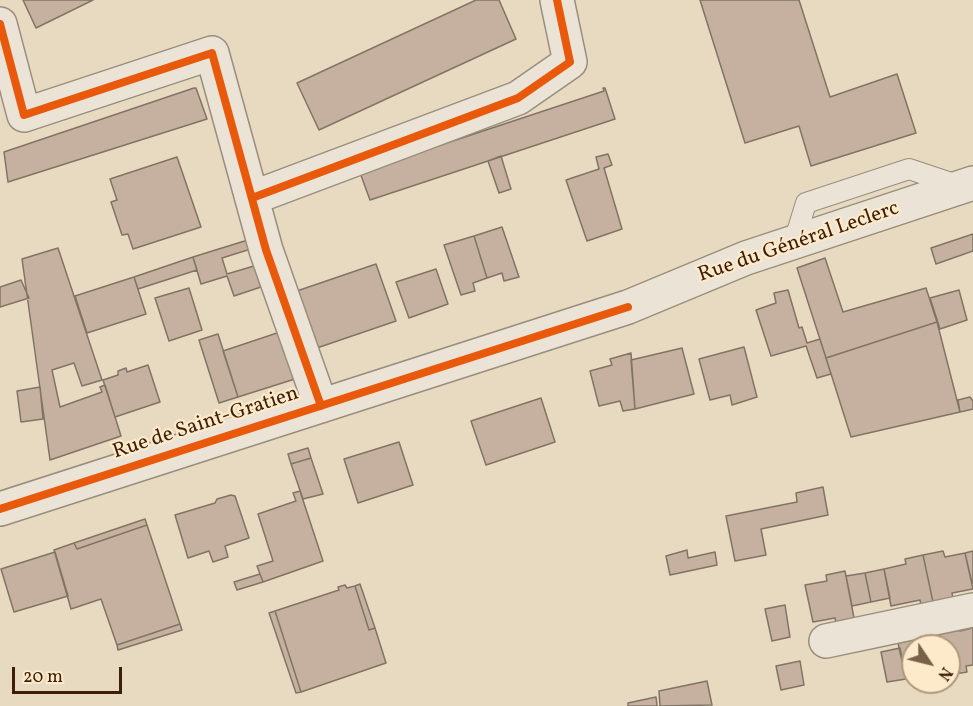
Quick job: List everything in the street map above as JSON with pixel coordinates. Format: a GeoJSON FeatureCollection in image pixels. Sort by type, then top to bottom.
{"type":"FeatureCollection","features":[{"type":"Feature","properties":{"kind":"street"},"geometry":{"type":"LineString","coordinates":[[252,198],[518,98],[570,62],[557,0]]}},
{"type":"Feature","properties":{"kind":"street"},"geometry":{"type":"LineString","coordinates":[[0,24],[24,115],[212,53],[266,250],[321,406]]}},
{"type":"Feature","properties":{"kind":"street","name":"Rue du Général Leclerc"},"geometry":{"type":"LineString","coordinates":[[628,307],[746,258],[968,185]]}},
{"type":"Feature","properties":{"kind":"street","name":"Rue de Saint-Gratien"},"geometry":{"type":"LineString","coordinates":[[0,508],[628,307]]}},
{"type":"Feature","properties":{"kind":"street"},"geometry":{"type":"LineString","coordinates":[[826,641],[973,610]]}},
{"type":"Feature","properties":{"kind":"building"},"geometry":{"type":"Polygon","coordinates":[[[23,0],[93,0],[36,28],[23,0]]]}},
{"type":"Feature","properties":{"kind":"building"},"geometry":{"type":"Polygon","coordinates":[[[476,0],[499,0],[516,39],[319,130],[297,83],[476,0]]]}},
{"type":"Feature","properties":{"kind":"building"},"geometry":{"type":"Polygon","coordinates":[[[700,0],[799,0],[830,97],[897,74],[916,133],[811,166],[799,126],[745,143],[700,0]]]}},
{"type":"Feature","properties":{"kind":"building"},"geometry":{"type":"Polygon","coordinates":[[[196,88],[207,119],[8,182],[4,152],[196,88]]]}},
{"type":"Feature","properties":{"kind":"building"},"geometry":{"type":"Polygon","coordinates":[[[603,88],[605,88],[615,119],[370,200],[359,170],[362,171],[604,91],[603,88]]]}},
{"type":"Feature","properties":{"kind":"building"},"geometry":{"type":"Polygon","coordinates":[[[608,154],[612,165],[604,168],[622,229],[587,241],[566,180],[599,169],[596,157],[608,154]]]}},
{"type":"Feature","properties":{"kind":"building"},"geometry":{"type":"Polygon","coordinates":[[[501,156],[511,189],[499,193],[488,161],[501,156]]]}},
{"type":"Feature","properties":{"kind":"building"},"geometry":{"type":"Polygon","coordinates":[[[177,157],[201,227],[133,249],[128,234],[122,235],[111,202],[117,200],[110,179],[177,157]]]}},
{"type":"Feature","properties":{"kind":"building"},"geometry":{"type":"Polygon","coordinates":[[[502,227],[519,277],[504,281],[502,273],[487,278],[474,236],[502,227]]]}},
{"type":"Feature","properties":{"kind":"building"},"geometry":{"type":"Polygon","coordinates":[[[973,234],[973,251],[936,264],[931,248],[973,234]]]}},
{"type":"Feature","properties":{"kind":"building"},"geometry":{"type":"Polygon","coordinates":[[[474,236],[487,278],[473,283],[475,291],[461,295],[444,245],[474,236]]]}},
{"type":"Feature","properties":{"kind":"building"},"geometry":{"type":"Polygon","coordinates":[[[251,239],[254,248],[222,258],[227,274],[254,266],[261,287],[234,296],[227,276],[201,284],[193,257],[251,239]]]}},
{"type":"Feature","properties":{"kind":"building"},"geometry":{"type":"Polygon","coordinates":[[[58,248],[102,380],[82,386],[74,363],[52,370],[60,407],[102,392],[100,387],[105,385],[121,436],[50,460],[22,259],[58,248]]]}},
{"type":"Feature","properties":{"kind":"building"},"geometry":{"type":"Polygon","coordinates":[[[193,257],[197,270],[138,289],[134,277],[193,257]]]}},
{"type":"Feature","properties":{"kind":"building"},"geometry":{"type":"Polygon","coordinates":[[[825,258],[843,312],[926,288],[937,322],[826,358],[797,268],[825,258]]]}},
{"type":"Feature","properties":{"kind":"building"},"geometry":{"type":"Polygon","coordinates":[[[376,264],[396,321],[311,350],[291,293],[376,264]]]}},
{"type":"Feature","properties":{"kind":"building"},"geometry":{"type":"Polygon","coordinates":[[[436,269],[448,304],[409,318],[396,282],[436,269]]]}},
{"type":"Feature","properties":{"kind":"building"},"geometry":{"type":"Polygon","coordinates":[[[134,277],[146,314],[87,333],[75,296],[134,277]]]}},
{"type":"Feature","properties":{"kind":"building"},"geometry":{"type":"Polygon","coordinates":[[[21,280],[29,298],[0,307],[0,287],[21,280]]]}},
{"type":"Feature","properties":{"kind":"building"},"geometry":{"type":"Polygon","coordinates":[[[189,288],[202,330],[169,341],[155,298],[189,288]]]}},
{"type":"Feature","properties":{"kind":"building"},"geometry":{"type":"Polygon","coordinates":[[[788,290],[799,328],[802,327],[807,343],[820,339],[831,374],[817,378],[806,346],[771,356],[756,310],[776,303],[774,293],[788,290]]]}},
{"type":"Feature","properties":{"kind":"building"},"geometry":{"type":"Polygon","coordinates":[[[959,290],[967,320],[940,329],[930,298],[959,290]]]}},
{"type":"Feature","properties":{"kind":"building"},"geometry":{"type":"Polygon","coordinates":[[[937,322],[960,412],[851,437],[826,358],[937,322]]]}},
{"type":"Feature","properties":{"kind":"building"},"geometry":{"type":"Polygon","coordinates":[[[283,331],[298,378],[238,397],[223,351],[283,331]]]}},
{"type":"Feature","properties":{"kind":"building"},"geometry":{"type":"Polygon","coordinates":[[[218,334],[238,397],[219,403],[199,340],[218,334]]]}},
{"type":"Feature","properties":{"kind":"building"},"geometry":{"type":"Polygon","coordinates":[[[744,347],[757,397],[732,405],[730,395],[710,400],[699,359],[744,347]]]}},
{"type":"Feature","properties":{"kind":"building"},"geometry":{"type":"Polygon","coordinates":[[[682,348],[694,394],[635,409],[631,360],[682,348]]]}},
{"type":"Feature","properties":{"kind":"building"},"geometry":{"type":"Polygon","coordinates":[[[631,353],[635,409],[623,411],[620,401],[599,406],[590,371],[612,365],[610,359],[631,353]]]}},
{"type":"Feature","properties":{"kind":"building"},"geometry":{"type":"Polygon","coordinates":[[[148,365],[160,402],[115,417],[103,380],[118,375],[118,371],[126,368],[127,372],[148,365]]]}},
{"type":"Feature","properties":{"kind":"building"},"geometry":{"type":"Polygon","coordinates":[[[40,387],[43,419],[21,422],[17,391],[40,387]]]}},
{"type":"Feature","properties":{"kind":"building"},"geometry":{"type":"Polygon","coordinates":[[[970,397],[973,401],[973,409],[960,412],[958,400],[970,397]]]}},
{"type":"Feature","properties":{"kind":"building"},"geometry":{"type":"Polygon","coordinates":[[[541,398],[555,442],[486,465],[471,421],[541,398]]]}},
{"type":"Feature","properties":{"kind":"building"},"geometry":{"type":"Polygon","coordinates":[[[399,442],[413,485],[358,503],[344,459],[399,442]]]}},
{"type":"Feature","properties":{"kind":"building"},"geometry":{"type":"Polygon","coordinates":[[[308,448],[311,458],[291,464],[288,454],[308,448]]]}},
{"type":"Feature","properties":{"kind":"building"},"geometry":{"type":"Polygon","coordinates":[[[311,458],[323,494],[303,499],[291,464],[311,458]]]}},
{"type":"Feature","properties":{"kind":"building"},"geometry":{"type":"Polygon","coordinates":[[[823,487],[828,515],[761,529],[766,555],[735,561],[726,516],[797,502],[796,493],[823,487]]]}},
{"type":"Feature","properties":{"kind":"building"},"geometry":{"type":"Polygon","coordinates":[[[300,491],[323,561],[263,582],[257,566],[273,561],[258,514],[296,501],[293,493],[300,491]]]}},
{"type":"Feature","properties":{"kind":"building"},"geometry":{"type":"Polygon","coordinates":[[[235,496],[249,538],[225,546],[228,557],[213,562],[209,551],[188,558],[175,515],[215,503],[217,499],[235,496]]]}},
{"type":"Feature","properties":{"kind":"building"},"geometry":{"type":"Polygon","coordinates":[[[145,519],[147,525],[77,549],[74,543],[145,519]]]}},
{"type":"Feature","properties":{"kind":"building"},"geometry":{"type":"Polygon","coordinates":[[[147,525],[180,624],[117,645],[101,599],[71,609],[54,550],[74,543],[77,549],[147,525]]]}},
{"type":"Feature","properties":{"kind":"building"},"geometry":{"type":"Polygon","coordinates":[[[687,550],[688,558],[715,552],[717,565],[670,575],[666,556],[687,550]]]}},
{"type":"Feature","properties":{"kind":"building"},"geometry":{"type":"Polygon","coordinates":[[[943,551],[945,557],[965,553],[973,589],[952,593],[953,599],[933,602],[923,555],[943,551]]]}},
{"type":"Feature","properties":{"kind":"building"},"geometry":{"type":"Polygon","coordinates":[[[973,551],[973,583],[972,583],[965,553],[973,551]]]}},
{"type":"Feature","properties":{"kind":"building"},"geometry":{"type":"Polygon","coordinates":[[[55,552],[68,596],[14,612],[1,569],[55,552]]]}},
{"type":"Feature","properties":{"kind":"building"},"geometry":{"type":"Polygon","coordinates":[[[923,555],[933,602],[921,605],[920,600],[891,606],[884,569],[906,564],[905,559],[923,555]]]}},
{"type":"Feature","properties":{"kind":"building"},"geometry":{"type":"Polygon","coordinates":[[[884,569],[890,598],[871,602],[865,573],[884,569]]]}},
{"type":"Feature","properties":{"kind":"building"},"geometry":{"type":"Polygon","coordinates":[[[845,571],[854,618],[836,622],[835,618],[813,622],[805,585],[827,581],[826,575],[845,571]]]}},
{"type":"Feature","properties":{"kind":"building"},"geometry":{"type":"Polygon","coordinates":[[[865,573],[871,602],[852,606],[846,576],[865,573]]]}},
{"type":"Feature","properties":{"kind":"building"},"geometry":{"type":"Polygon","coordinates":[[[260,574],[263,582],[237,590],[234,582],[260,574]]]}},
{"type":"Feature","properties":{"kind":"building"},"geometry":{"type":"Polygon","coordinates":[[[360,584],[375,628],[369,630],[355,586],[360,584]]]}},
{"type":"Feature","properties":{"kind":"building"},"geometry":{"type":"Polygon","coordinates":[[[345,585],[347,588],[355,586],[369,630],[375,628],[386,663],[301,692],[275,611],[339,590],[338,587],[345,585]]]}},
{"type":"Feature","properties":{"kind":"building"},"geometry":{"type":"Polygon","coordinates":[[[785,605],[790,637],[772,641],[765,609],[785,605]]]}},
{"type":"Feature","properties":{"kind":"building"},"geometry":{"type":"Polygon","coordinates":[[[275,611],[301,692],[296,693],[269,613],[275,611]]]}},
{"type":"Feature","properties":{"kind":"building"},"geometry":{"type":"Polygon","coordinates":[[[180,624],[182,630],[118,650],[117,645],[180,624]]]}},
{"type":"Feature","properties":{"kind":"building"},"geometry":{"type":"Polygon","coordinates":[[[959,626],[960,631],[973,628],[973,665],[966,666],[967,672],[961,673],[961,634],[940,634],[939,630],[959,626]]]}},
{"type":"Feature","properties":{"kind":"building"},"geometry":{"type":"Polygon","coordinates":[[[939,630],[940,634],[926,634],[939,630]]]}},
{"type":"Feature","properties":{"kind":"building"},"geometry":{"type":"Polygon","coordinates":[[[900,648],[901,680],[887,682],[881,652],[900,648]]]}},
{"type":"Feature","properties":{"kind":"building"},"geometry":{"type":"Polygon","coordinates":[[[800,661],[804,685],[781,690],[776,666],[800,661]]]}},
{"type":"Feature","properties":{"kind":"building"},"geometry":{"type":"Polygon","coordinates":[[[707,681],[712,705],[660,706],[659,691],[707,681]]]}},
{"type":"Feature","properties":{"kind":"building"},"geometry":{"type":"Polygon","coordinates":[[[656,697],[657,706],[628,706],[628,703],[656,697]]]}},
{"type":"Feature","properties":{"kind":"cycle path"},"geometry":{"type":"LineString","coordinates":[[252,198],[518,98],[570,62],[557,0]]}},
{"type":"Feature","properties":{"kind":"cycle path"},"geometry":{"type":"LineString","coordinates":[[0,24],[24,115],[212,53],[266,250],[321,406]]}},
{"type":"Feature","properties":{"kind":"cycle path"},"geometry":{"type":"LineString","coordinates":[[0,509],[628,307]]}}]}
